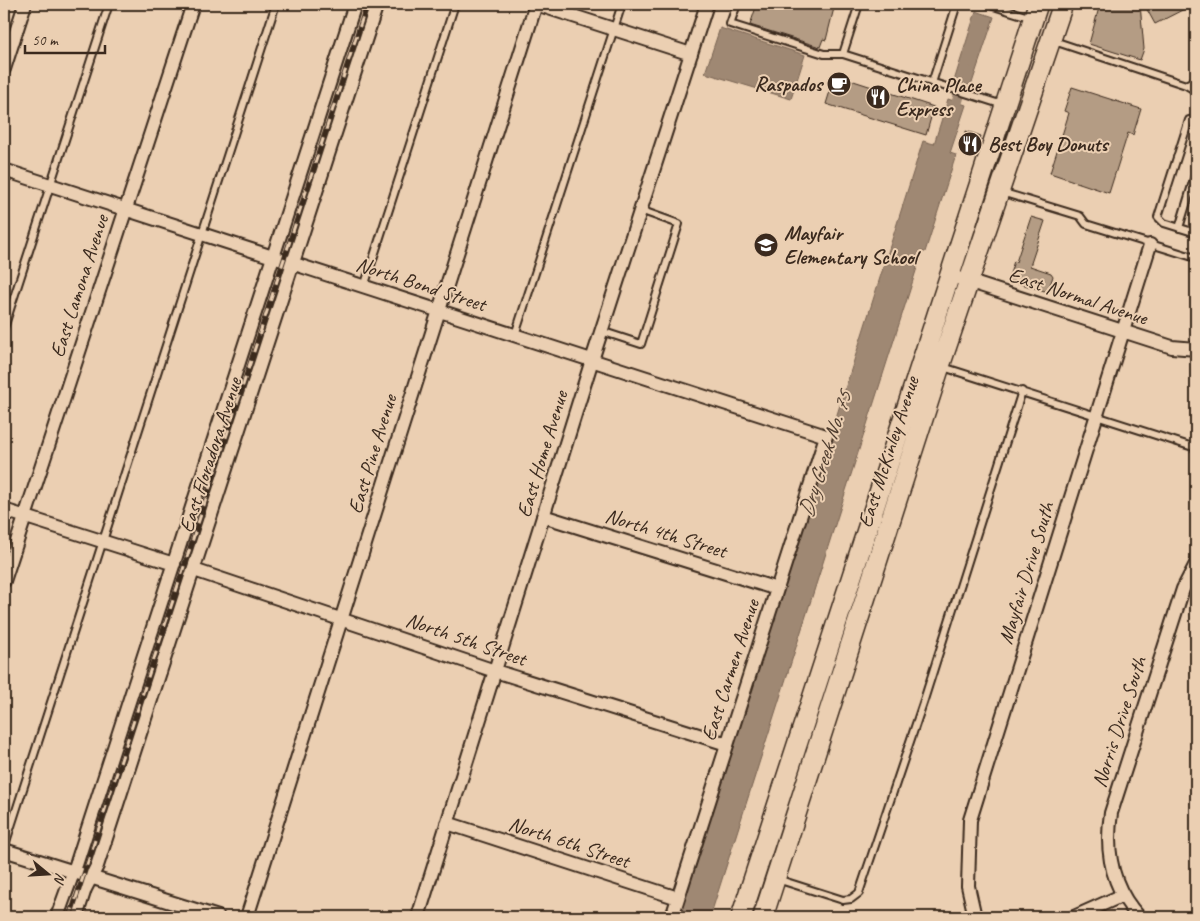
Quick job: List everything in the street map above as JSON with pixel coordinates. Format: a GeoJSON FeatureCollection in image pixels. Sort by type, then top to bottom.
{"type":"FeatureCollection","features":[{"type":"Feature","properties":{"kind":"main road"},"geometry":{"type":"LineString","coordinates":[[1048,4],[1044,20],[1047,36],[1051,40]]}},
{"type":"Feature","properties":{"kind":"main road","name":"East McKinley Avenue"},"geometry":{"type":"LineString","coordinates":[[763,917],[940,366],[1063,4]]}},
{"type":"Feature","properties":{"kind":"main road"},"geometry":{"type":"LineString","coordinates":[[1010,162],[1013,113],[1039,32],[1036,11]]}},
{"type":"Feature","properties":{"kind":"main road","name":"East McKinley Avenue"},"geometry":{"type":"LineString","coordinates":[[741,917],[1036,11]]}},
{"type":"Feature","properties":{"kind":"main road"},"geometry":{"type":"LineString","coordinates":[[751,917],[770,856],[774,816]]}},
{"type":"Feature","properties":{"kind":"street"},"geometry":{"type":"LineString","coordinates":[[4,69],[25,4]]}},
{"type":"Feature","properties":{"kind":"street","name":"East Lamona Avenue"},"geometry":{"type":"LineString","coordinates":[[4,581],[193,4]]}},
{"type":"Feature","properties":{"kind":"street","name":"East Floradora Avenue"},"geometry":{"type":"LineString","coordinates":[[57,917],[74,872],[355,4]]}},
{"type":"Feature","properties":{"kind":"street","name":"East Floradora Avenue"},"geometry":{"type":"LineString","coordinates":[[76,917],[84,890],[91,878],[194,570],[377,4]]}},
{"type":"Feature","properties":{"kind":"street"},"geometry":{"type":"LineString","coordinates":[[536,4],[691,54]]}},
{"type":"Feature","properties":{"kind":"street","name":"East Pine Avenue"},"geometry":{"type":"LineString","coordinates":[[247,917],[536,4]]}},
{"type":"Feature","properties":{"kind":"street","name":"East Home Avenue"},"geometry":{"type":"LineString","coordinates":[[418,917],[601,331],[707,4]]}},
{"type":"Feature","properties":{"kind":"street","name":"North Bond Street"},"geometry":{"type":"LineString","coordinates":[[4,170],[826,436]]}},
{"type":"Feature","properties":{"kind":"street","name":"Mayfair Drive South"},"geometry":{"type":"LineString","coordinates":[[975,917],[968,886],[970,820],[1150,245]]}},
{"type":"Feature","properties":{"kind":"street","name":"East Normal Avenue"},"geometry":{"type":"LineString","coordinates":[[949,276],[1172,347],[1196,349]]}},
{"type":"Feature","properties":{"kind":"street","name":"East Carmen Avenue"},"geometry":{"type":"LineString","coordinates":[[672,917],[826,436]]}},
{"type":"Feature","properties":{"kind":"street"},"geometry":{"type":"LineString","coordinates":[[4,510],[174,564]]}},
{"type":"Feature","properties":{"kind":"street","name":"North 4th Street"},"geometry":{"type":"LineString","coordinates":[[543,516],[777,589]]}},
{"type":"Feature","properties":{"kind":"street","name":"Norris Drive South"},"geometry":{"type":"LineString","coordinates":[[1121,896],[1110,858],[1108,830],[1111,813],[1183,589],[1196,564]]}},
{"type":"Feature","properties":{"kind":"street","name":"North 5th Street"},"geometry":{"type":"LineString","coordinates":[[194,570],[495,671],[727,744]]}},
{"type":"Feature","properties":{"kind":"street","name":"North 6th Street"},"geometry":{"type":"LineString","coordinates":[[448,823],[678,898]]}},
{"type":"Feature","properties":{"kind":"street"},"geometry":{"type":"LineString","coordinates":[[4,849],[218,917]]}},
{"type":"Feature","properties":{"kind":"street"},"geometry":{"type":"LineString","coordinates":[[1074,917],[1121,896],[1139,917]]}},
{"type":"Feature","properties":{"kind":"lane"},"geometry":{"type":"LineString","coordinates":[[4,328],[109,4]]}},
{"type":"Feature","properties":{"kind":"lane"},"geometry":{"type":"LineString","coordinates":[[4,849],[276,4]]}},
{"type":"Feature","properties":{"kind":"lane"},"geometry":{"type":"LineString","coordinates":[[364,286],[455,4]]}},
{"type":"Feature","properties":{"kind":"lane"},"geometry":{"type":"LineString","coordinates":[[515,335],[622,4]]}},
{"type":"Feature","properties":{"kind":"lane"},"geometry":{"type":"LineString","coordinates":[[736,4],[730,24],[824,54],[843,54],[1005,106]]}},
{"type":"Feature","properties":{"kind":"lane"},"geometry":{"type":"LineString","coordinates":[[843,54],[859,4]]}},
{"type":"Feature","properties":{"kind":"lane"},"geometry":{"type":"LineString","coordinates":[[932,83],[957,4]]}},
{"type":"Feature","properties":{"kind":"lane"},"geometry":{"type":"LineString","coordinates":[[987,4],[997,7],[1036,11]]}},
{"type":"Feature","properties":{"kind":"lane"},"geometry":{"type":"LineString","coordinates":[[1051,40],[1186,85],[1196,91]]}},
{"type":"Feature","properties":{"kind":"lane"},"geometry":{"type":"LineString","coordinates":[[1186,85],[1196,79]]}},
{"type":"Feature","properties":{"kind":"lane"},"geometry":{"type":"LineString","coordinates":[[1196,118],[1189,120],[1158,217],[1164,223],[1196,233]]}},
{"type":"Feature","properties":{"kind":"lane"},"geometry":{"type":"LineString","coordinates":[[1179,228],[1196,172]]}},
{"type":"Feature","properties":{"kind":"lane"},"geometry":{"type":"LineString","coordinates":[[999,192],[1080,216],[1086,224],[1196,258]]}},
{"type":"Feature","properties":{"kind":"lane"},"geometry":{"type":"LineString","coordinates":[[601,331],[641,344],[679,224],[640,210]]}},
{"type":"Feature","properties":{"kind":"lane"},"geometry":{"type":"LineString","coordinates":[[940,366],[1196,448]]}},
{"type":"Feature","properties":{"kind":"lane"},"geometry":{"type":"LineString","coordinates":[[776,878],[843,900],[851,899],[859,892],[924,700],[1022,391]]}},
{"type":"Feature","properties":{"kind":"shaded area"},"geometry":{"type":"Polygon","coordinates":[[[976,11],[994,17],[971,86],[954,81],[976,11]]]}},
{"type":"Feature","properties":{"kind":"shaded area"},"geometry":{"type":"Polygon","coordinates":[[[720,28],[805,55],[791,99],[705,73],[720,28]]]}},
{"type":"Feature","properties":{"kind":"shaded area"},"geometry":{"type":"Polygon","coordinates":[[[948,99],[966,105],[950,153],[956,155],[925,252],[922,252],[710,917],[679,917],[923,141],[934,144],[948,99]]]}},
{"type":"Feature","properties":{"kind":"building"},"geometry":{"type":"Polygon","coordinates":[[[757,4],[835,4],[826,40],[823,39],[820,47],[750,25],[757,4]]]}},
{"type":"Feature","properties":{"kind":"building"},"geometry":{"type":"Polygon","coordinates":[[[1100,4],[1140,4],[1144,49],[1140,60],[1089,44],[1100,4]]]}},
{"type":"Feature","properties":{"kind":"building"},"geometry":{"type":"Polygon","coordinates":[[[1144,4],[1194,4],[1155,24],[1144,4]]]}},
{"type":"Feature","properties":{"kind":"building"},"geometry":{"type":"Polygon","coordinates":[[[835,75],[934,107],[926,135],[826,104],[835,75]]]}},
{"type":"Feature","properties":{"kind":"building"},"geometry":{"type":"Polygon","coordinates":[[[1072,87],[1141,109],[1133,135],[1128,133],[1109,193],[1050,173],[1069,113],[1064,111],[1072,87]]]}},
{"type":"Feature","properties":{"kind":"building","name":"Best Boy Donuts"},"geometry":{"type":"Polygon","coordinates":[[[966,131],[981,136],[975,156],[959,151],[966,131]]]}},
{"type":"Feature","properties":{"kind":"building"},"geometry":{"type":"Polygon","coordinates":[[[1031,217],[1045,221],[1030,266],[1051,273],[1053,276],[1048,292],[1008,280],[1031,217]]]}},
{"type":"Feature","properties":{"kind":"waterway","name":"Dry Creek No. 75"},"geometry":{"type":"LineString","coordinates":[[953,115],[967,71]]}},
{"type":"Feature","properties":{"kind":"railway"},"geometry":{"type":"LineString","coordinates":[[70,917],[367,4]]}},
{"type":"Feature","properties":{"kind":"place","name":"Raspados"},"geometry":{"type":"Point","coordinates":[839,84]}},
{"type":"Feature","properties":{"kind":"place","name":"China Place Express"},"geometry":{"type":"Point","coordinates":[878,97]}},
{"type":"Feature","properties":{"kind":"place","name":"Best Boy Donuts"},"geometry":{"type":"Point","coordinates":[970,144]}},
{"type":"Feature","properties":{"kind":"place","name":"Mayfair Elementary School"},"geometry":{"type":"Point","coordinates":[766,245]}}]}
